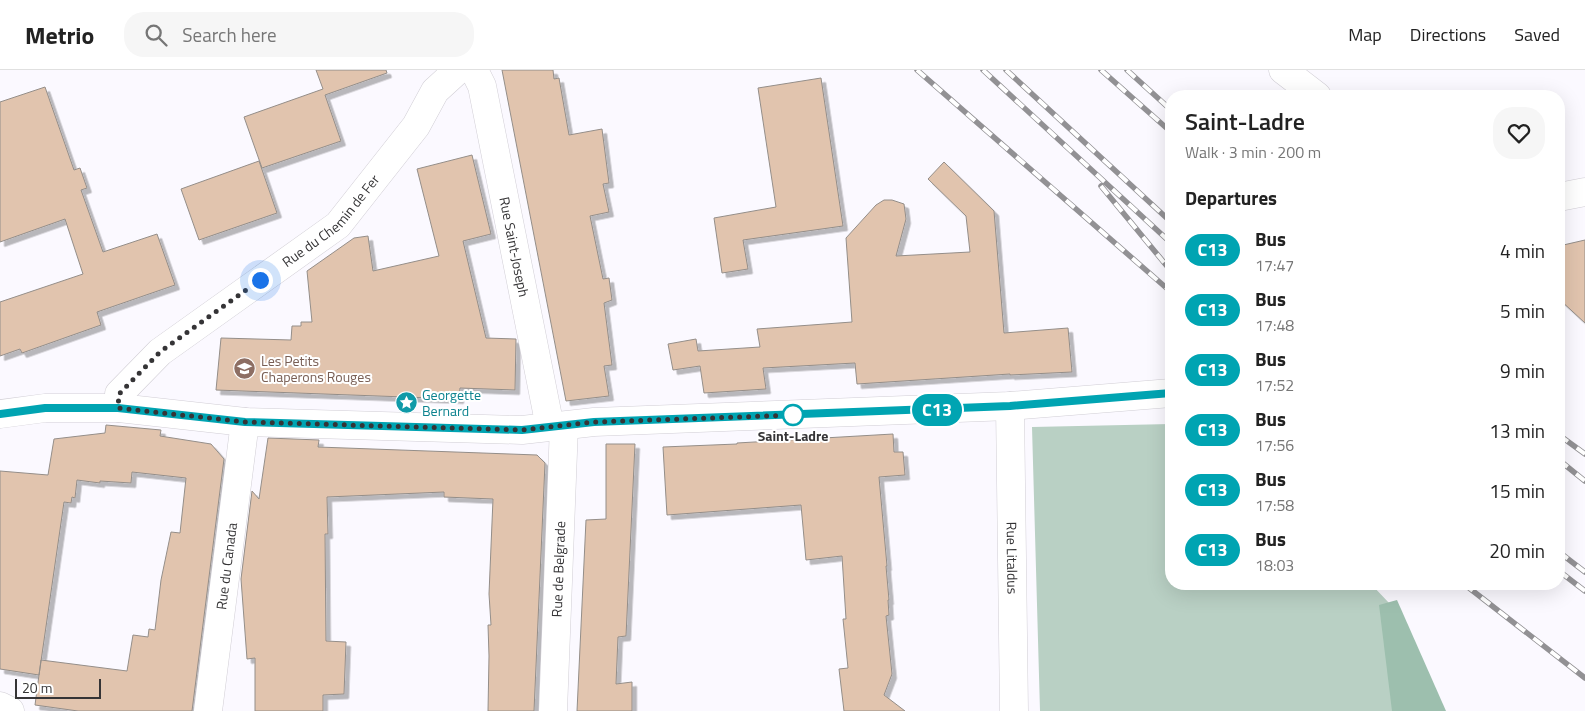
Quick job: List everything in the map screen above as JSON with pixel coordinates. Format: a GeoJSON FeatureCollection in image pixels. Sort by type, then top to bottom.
{"type":"FeatureCollection","features":[{"type":"Feature","properties":{"kind":"street","name":"Rue du Chemin de Fer"},"geometry":{"type":"LineString","coordinates":[[118,408],[119,394],[160,352],[338,225],[416,126],[435,91],[458,70]]}},
{"type":"Feature","properties":{"kind":"street","name":"Rue Saint-Joseph"},"geometry":{"type":"LineString","coordinates":[[474,70],[482,86],[557,426]]}},
{"type":"Feature","properties":{"kind":"street"},"geometry":{"type":"LineString","coordinates":[[1283,70],[1309,90]]}},
{"type":"Feature","properties":{"kind":"street"},"geometry":{"type":"LineString","coordinates":[[1565,196],[1585,192]]}},
{"type":"Feature","properties":{"kind":"street"},"geometry":{"type":"LineString","coordinates":[[0,414],[45,408],[118,408],[245,422],[522,430],[594,422],[1010,406],[1165,393]]}},
{"type":"Feature","properties":{"kind":"street","name":"Rue Litaldus"},"geometry":{"type":"LineString","coordinates":[[1010,406],[1014,711]]}},
{"type":"Feature","properties":{"kind":"street","name":"Rue du Canada"},"geometry":{"type":"LineString","coordinates":[[208,711],[245,422]]}},
{"type":"Feature","properties":{"kind":"street","name":"Rue de Belgrade"},"geometry":{"type":"LineString","coordinates":[[553,711],[557,426]]}},
{"type":"Feature","properties":{"kind":"street"},"geometry":{"type":"LineString","coordinates":[[0,706],[10,711]]}},
{"type":"Feature","properties":{"kind":"green space"},"geometry":{"type":"Polygon","coordinates":[[[1165,424],[1165,590],[1377,590],[1390,604],[1402,711],[1040,711],[1032,427],[1165,424]]]}},
{"type":"Feature","properties":{"kind":"green space"},"geometry":{"type":"Polygon","coordinates":[[[1397,600],[1446,711],[1392,711],[1379,605],[1397,600]]]}},
{"type":"Feature","properties":{"kind":"building"},"geometry":{"type":"Polygon","coordinates":[[[316,70],[386,70],[387,73],[325,95],[341,141],[262,168],[244,117],[323,89],[316,70]]]}},
{"type":"Feature","properties":{"kind":"building"},"geometry":{"type":"Polygon","coordinates":[[[502,70],[553,70],[554,79],[559,78],[569,135],[602,129],[609,183],[603,184],[609,212],[590,216],[603,279],[609,278],[612,300],[604,303],[612,365],[604,366],[609,396],[566,401],[502,70]]]}},
{"type":"Feature","properties":{"kind":"building"},"geometry":{"type":"Polygon","coordinates":[[[821,78],[843,226],[743,240],[748,269],[722,273],[714,218],[776,207],[758,88],[821,78]]]}},
{"type":"Feature","properties":{"kind":"building"},"geometry":{"type":"Polygon","coordinates":[[[45,87],[74,170],[80,168],[87,188],[81,190],[103,252],[157,234],[175,285],[97,312],[101,325],[22,353],[20,349],[0,356],[0,302],[83,274],[65,219],[0,242],[0,102],[45,87]]]}},
{"type":"Feature","properties":{"kind":"building"},"geometry":{"type":"Polygon","coordinates":[[[472,155],[491,234],[463,241],[486,338],[516,339],[515,390],[460,388],[459,399],[216,390],[221,338],[291,340],[292,326],[301,326],[301,322],[312,322],[307,271],[354,238],[368,236],[373,271],[439,256],[417,169],[472,155]]]}},
{"type":"Feature","properties":{"kind":"building"},"geometry":{"type":"Polygon","coordinates":[[[259,161],[277,213],[199,240],[181,189],[259,161]]]}},
{"type":"Feature","properties":{"kind":"building"},"geometry":{"type":"Polygon","coordinates":[[[944,162],[994,211],[1004,333],[1068,328],[1072,372],[857,384],[855,363],[763,368],[766,389],[704,393],[700,366],[673,370],[668,344],[696,339],[698,351],[760,347],[757,329],[852,322],[846,238],[876,205],[884,200],[892,200],[904,204],[906,219],[896,256],[970,252],[966,216],[928,179],[944,162]]]}},
{"type":"Feature","properties":{"kind":"building"},"geometry":{"type":"Polygon","coordinates":[[[1585,240],[1585,323],[1565,305],[1565,245],[1585,240]]]}},
{"type":"Feature","properties":{"kind":"building"},"geometry":{"type":"Polygon","coordinates":[[[106,425],[161,430],[160,436],[211,444],[224,459],[192,711],[78,711],[35,705],[39,675],[0,669],[0,471],[48,475],[54,439],[105,433],[106,425]],[[132,472],[131,483],[100,481],[100,483],[77,480],[75,498],[72,497],[71,503],[64,502],[41,660],[127,671],[133,635],[148,637],[149,629],[155,630],[161,580],[171,532],[180,533],[186,478],[132,472]]]}},
{"type":"Feature","properties":{"kind":"building"},"geometry":{"type":"Polygon","coordinates":[[[893,434],[894,452],[903,452],[905,475],[879,477],[889,600],[889,615],[886,616],[892,674],[884,695],[905,711],[844,711],[839,669],[848,668],[843,619],[846,619],[842,556],[806,560],[801,505],[667,515],[663,447],[893,434]]]}},
{"type":"Feature","properties":{"kind":"building"},"geometry":{"type":"Polygon","coordinates":[[[268,438],[319,440],[318,447],[537,455],[545,463],[534,711],[488,711],[488,625],[491,625],[489,594],[493,499],[444,497],[444,492],[327,497],[328,534],[325,534],[326,641],[346,642],[344,694],[323,695],[323,711],[255,711],[255,658],[247,659],[241,579],[252,491],[259,499],[268,438]]]}},
{"type":"Feature","properties":{"kind":"building"},"geometry":{"type":"Polygon","coordinates":[[[606,444],[635,444],[626,636],[618,637],[616,684],[632,682],[632,711],[577,711],[586,520],[606,519],[606,444]]]}},
{"type":"Feature","properties":{"kind":"railway"},"geometry":{"type":"LineString","coordinates":[[917,70],[1165,287]]}},
{"type":"Feature","properties":{"kind":"railway"},"geometry":{"type":"LineString","coordinates":[[983,70],[1165,237]]}},
{"type":"Feature","properties":{"kind":"railway"},"geometry":{"type":"LineString","coordinates":[[1006,70],[1165,216]]}},
{"type":"Feature","properties":{"kind":"railway"},"geometry":{"type":"LineString","coordinates":[[1101,70],[1165,127]]}},
{"type":"Feature","properties":{"kind":"railway"},"geometry":{"type":"LineString","coordinates":[[1127,70],[1165,105]]}},
{"type":"Feature","properties":{"kind":"railway"},"geometry":{"type":"LineString","coordinates":[[1101,186],[1165,264]]}},
{"type":"Feature","properties":{"kind":"railway"},"geometry":{"type":"LineString","coordinates":[[1565,439],[1585,454]]}},
{"type":"Feature","properties":{"kind":"railway"},"geometry":{"type":"LineString","coordinates":[[1565,465],[1585,481]]}},
{"type":"Feature","properties":{"kind":"railway"},"geometry":{"type":"LineString","coordinates":[[1565,557],[1585,572]]}},
{"type":"Feature","properties":{"kind":"railway"},"geometry":{"type":"LineString","coordinates":[[1565,576],[1585,591]]}},
{"type":"Feature","properties":{"kind":"railway"},"geometry":{"type":"LineString","coordinates":[[1472,590],[1585,678]]}},
{"type":"Feature","properties":{"kind":"bus line","name":"C13"},"geometry":{"type":"LineString","coordinates":[[0,414],[45,408],[118,408],[245,422],[522,430],[594,422],[934,410],[1048,404],[1165,393]]}},
{"type":"Feature","properties":{"kind":"place","name":"Les Petits Chaperons Rouges"},"geometry":{"type":"Point","coordinates":[245,369]}},
{"type":"Feature","properties":{"kind":"place","name":"Georgette Bernard"},"geometry":{"type":"Point","coordinates":[406,403]}},
{"type":"Feature","properties":{"kind":"place","name":"Saint-Ladre"},"geometry":{"type":"Point","coordinates":[793,415]}},
{"type":"Feature","properties":{"kind":"route"},"geometry":{"type":"LineString","coordinates":[[260,280],[160,352],[119,394],[118,408],[245,422],[522,430],[594,422],[796,415],[793,415]]}}]}
